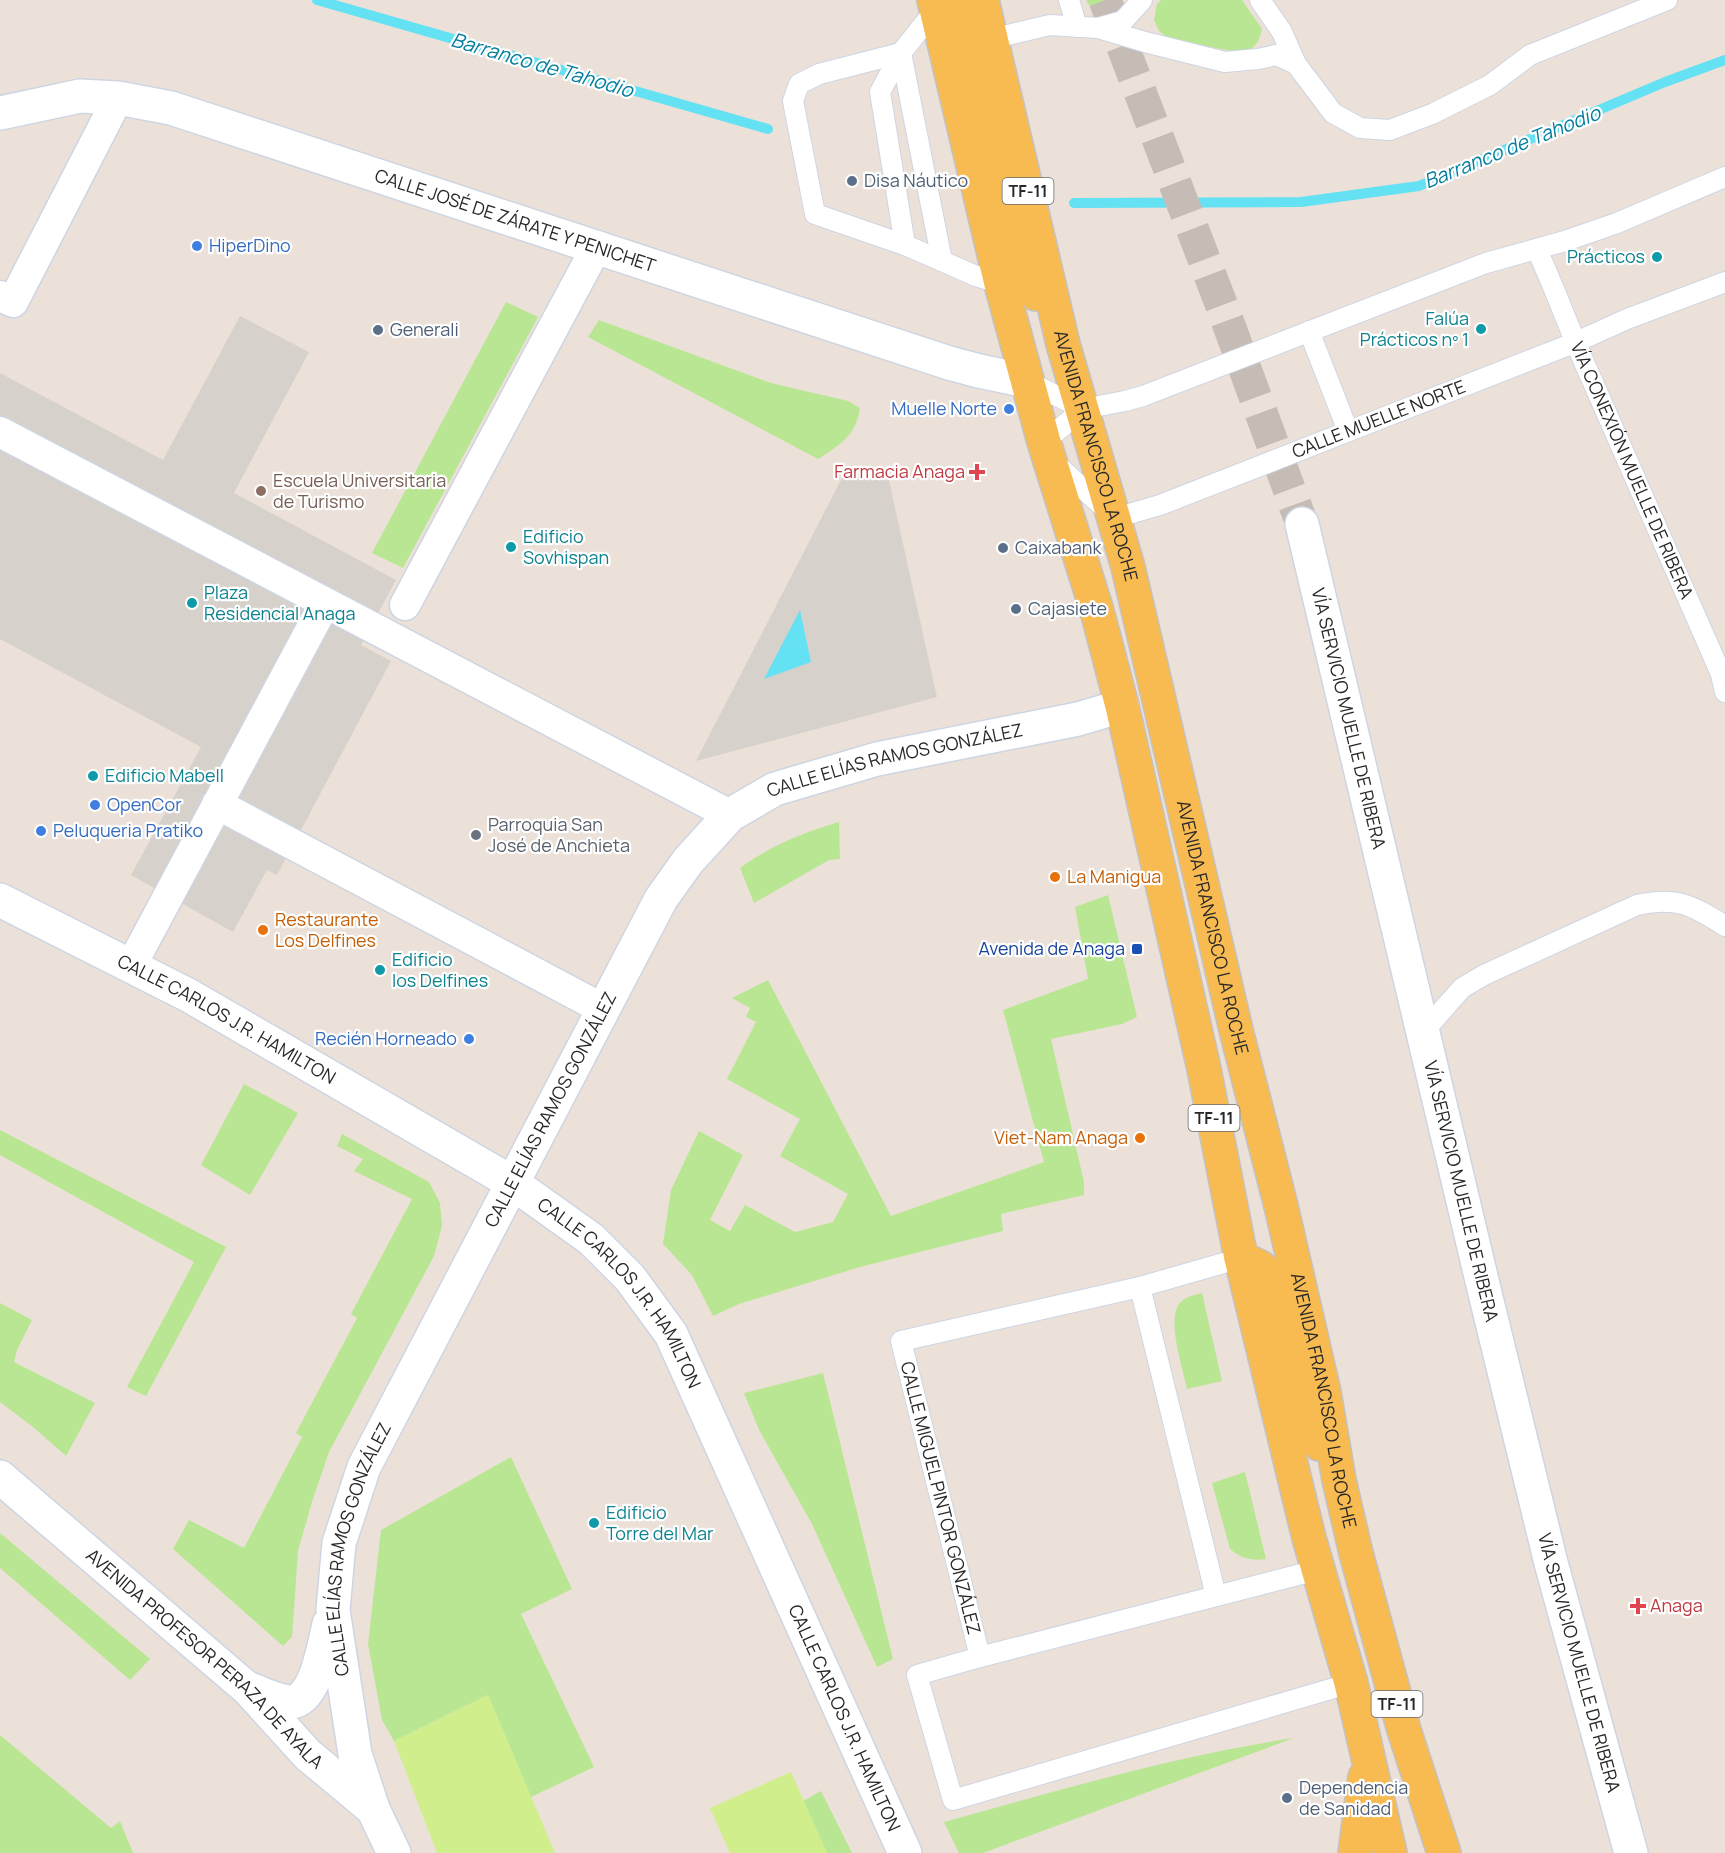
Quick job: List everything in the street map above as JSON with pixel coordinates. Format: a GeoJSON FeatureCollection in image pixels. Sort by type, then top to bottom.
{"type":"FeatureCollection","features":[{"type":"Feature","properties":{"kind":"main road","name":"AVENIDA FRANCISCO LA ROCHE"},"geometry":{"type":"LineString","coordinates":[[982,0],[1063,344],[1115,518],[1153,673],[1236,1030],[1281,1206],[1324,1392],[1339,1480],[1404,1730],[1444,1853]]}},
{"type":"Feature","properties":{"kind":"main road","name":"TF-11"},"geometry":{"type":"LineString","coordinates":[[940,3],[1000,284],[1046,449],[1097,611],[1122,706],[1204,1069],[1241,1258],[1317,1570],[1350,1683],[1390,1853]]}},
{"type":"Feature","properties":{"kind":"main road"},"geometry":{"type":"LineString","coordinates":[[940,3],[961,20],[970,49],[1022,268],[1063,344]]}},
{"type":"Feature","properties":{"kind":"main road"},"geometry":{"type":"LineString","coordinates":[[1122,706],[1153,673]]}},
{"type":"Feature","properties":{"kind":"main road"},"geometry":{"type":"LineString","coordinates":[[1241,1258],[1260,1267],[1269,1275],[1306,1420],[1339,1480]]}},
{"type":"Feature","properties":{"kind":"main road"},"geometry":{"type":"LineString","coordinates":[[1355,1853],[1368,1758]]}},
{"type":"Feature","properties":{"kind":"street","name":"CALLE JOSÉ DE ZÁRATE Y PENICHET"},"geometry":{"type":"LineString","coordinates":[[0,113],[80,96],[118,98],[171,108],[949,363],[1027,381]]}},
{"type":"Feature","properties":{"kind":"street"},"geometry":{"type":"LineString","coordinates":[[0,296],[13,303],[118,98]]}},
{"type":"Feature","properties":{"kind":"street"},"geometry":{"type":"LineString","coordinates":[[405,605],[597,246]]}},
{"type":"Feature","properties":{"kind":"street"},"geometry":{"type":"LineString","coordinates":[[0,432],[730,815]]}},
{"type":"Feature","properties":{"kind":"street","name":"VÍA SERVICIO MUELLE DE RIBERA"},"geometry":{"type":"LineString","coordinates":[[1302,524],[1551,1563],[1631,1853]]}},
{"type":"Feature","properties":{"kind":"street"},"geometry":{"type":"LineString","coordinates":[[131,966],[325,603]]}},
{"type":"Feature","properties":{"kind":"street","name":"CALLE ELÍAS RAMOS GONZÁLEZ"},"geometry":{"type":"LineString","coordinates":[[373,1809],[355,1754],[333,1610],[339,1542],[364,1467],[661,899],[688,861],[730,815],[775,789],[877,759],[1078,719],[1122,706]]}},
{"type":"Feature","properties":{"kind":"street"},"geometry":{"type":"LineString","coordinates":[[217,804],[603,1009]]}},
{"type":"Feature","properties":{"kind":"street","name":"CALLE CARLOS J.R. HAMILTON"},"geometry":{"type":"LineString","coordinates":[[0,900],[188,995],[511,1182],[591,1239],[630,1278],[671,1334],[905,1853]]}},
{"type":"Feature","properties":{"kind":"street","name":"AVENIDA PROFESOR PERAZA DE AYALA"},"geometry":{"type":"LineString","coordinates":[[0,1477],[248,1689],[308,1755],[373,1809],[394,1853]]}},
{"type":"Feature","properties":{"kind":"street"},"geometry":{"type":"LineString","coordinates":[[248,1689],[289,1702],[300,1700],[312,1685],[333,1610]]}},
{"type":"Feature","properties":{"kind":"lane"},"geometry":{"type":"LineString","coordinates":[[1069,0],[1077,27]]}},
{"type":"Feature","properties":{"kind":"lane"},"geometry":{"type":"LineString","coordinates":[[1098,28],[1123,21],[1142,0]]}},
{"type":"Feature","properties":{"kind":"lane"},"geometry":{"type":"LineString","coordinates":[[1260,0],[1282,32],[1296,63],[1333,113],[1360,128],[1390,130],[1432,114],[1490,85],[1530,55],[1666,0]]}},
{"type":"Feature","properties":{"kind":"lane"},"geometry":{"type":"LineString","coordinates":[[905,245],[880,92],[901,53],[940,3]]}},
{"type":"Feature","properties":{"kind":"lane"},"geometry":{"type":"LineString","coordinates":[[991,39],[1050,25],[1098,28],[1225,62],[1276,55],[1296,63]]}},
{"type":"Feature","properties":{"kind":"lane"},"geometry":{"type":"LineString","coordinates":[[901,53],[819,74],[799,84],[793,101],[814,214],[905,245],[1000,284]]}},
{"type":"Feature","properties":{"kind":"lane"},"geometry":{"type":"LineString","coordinates":[[901,53],[942,261]]}},
{"type":"Feature","properties":{"kind":"lane"},"geometry":{"type":"LineString","coordinates":[[1115,518],[1046,449],[1083,409],[1143,396],[1486,262],[1537,250],[1617,224],[1725,177]]}},
{"type":"Feature","properties":{"kind":"lane","name":"VÍA CONEXIÓN MUELLE DE RIBERA"},"geometry":{"type":"LineString","coordinates":[[1537,250],[1558,295],[1574,343],[1724,682]]}},
{"type":"Feature","properties":{"kind":"lane","name":"CALLE MUELLE NORTE"},"geometry":{"type":"LineString","coordinates":[[1115,518],[1160,505],[1725,282]]}},
{"type":"Feature","properties":{"kind":"lane"},"geometry":{"type":"LineString","coordinates":[[1309,331],[1348,431]]}},
{"type":"Feature","properties":{"kind":"lane"},"geometry":{"type":"LineString","coordinates":[[1027,381],[1083,409]]}},
{"type":"Feature","properties":{"kind":"lane"},"geometry":{"type":"LineString","coordinates":[[1424,1031],[1462,988],[1636,905],[1658,900],[1681,902],[1725,926]]}},
{"type":"Feature","properties":{"kind":"lane","name":"CALLE MIGUEL PINTOR GONZÁLEZ"},"geometry":{"type":"LineString","coordinates":[[1241,1258],[1140,1287],[900,1341],[980,1657],[1317,1570]]}},
{"type":"Feature","properties":{"kind":"lane"},"geometry":{"type":"LineString","coordinates":[[1140,1287],[1216,1596]]}},
{"type":"Feature","properties":{"kind":"lane"},"geometry":{"type":"LineString","coordinates":[[980,1657],[917,1675],[953,1800],[1350,1683]]}},
{"type":"Feature","properties":{"kind":"green space"},"geometry":{"type":"Polygon","coordinates":[[[1086,0],[1121,0],[1109,10],[1094,13],[1086,0]]]}},
{"type":"Feature","properties":{"kind":"green space"},"geometry":{"type":"Polygon","coordinates":[[[1161,0],[1242,0],[1262,29],[1260,37],[1254,46],[1244,53],[1170,40],[1159,31],[1154,20],[1157,4],[1161,0]]]}},
{"type":"Feature","properties":{"kind":"green space"},"geometry":{"type":"Polygon","coordinates":[[[506,302],[538,317],[403,568],[372,553],[506,302]]]}},
{"type":"Feature","properties":{"kind":"green space"},"geometry":{"type":"Polygon","coordinates":[[[599,320],[771,383],[848,401],[860,408],[855,426],[846,439],[818,459],[588,337],[599,320]]]}},
{"type":"Feature","properties":{"kind":"green space"},"geometry":{"type":"Polygon","coordinates":[[[839,822],[840,859],[829,860],[754,903],[740,868],[788,840],[839,822]]]}},
{"type":"Feature","properties":{"kind":"green space"},"geometry":{"type":"Polygon","coordinates":[[[1108,895],[1137,1017],[1122,1024],[1051,1039],[1084,1182],[1084,1195],[1001,1214],[1003,1231],[860,1267],[739,1304],[713,1316],[692,1275],[663,1244],[671,1190],[699,1131],[743,1155],[710,1220],[730,1231],[745,1205],[795,1232],[833,1222],[848,1194],[780,1156],[800,1119],[727,1079],[756,1022],[746,1017],[750,1008],[732,998],[768,980],[891,1216],[1044,1162],[1003,1010],[1088,979],[1075,907],[1108,895]]]}},
{"type":"Feature","properties":{"kind":"green space"},"geometry":{"type":"Polygon","coordinates":[[[244,1084],[298,1113],[250,1195],[201,1165],[244,1084]]]}},
{"type":"Feature","properties":{"kind":"green space"},"geometry":{"type":"Polygon","coordinates":[[[0,1130],[226,1247],[146,1396],[127,1387],[194,1262],[0,1155],[0,1130]]]}},
{"type":"Feature","properties":{"kind":"green space"},"geometry":{"type":"Polygon","coordinates":[[[342,1134],[429,1182],[440,1203],[442,1226],[434,1256],[329,1452],[298,1551],[292,1637],[283,1646],[173,1549],[189,1520],[244,1548],[302,1437],[296,1433],[357,1318],[351,1314],[412,1199],[354,1171],[363,1159],[337,1146],[342,1134]]]}},
{"type":"Feature","properties":{"kind":"green space"},"geometry":{"type":"Polygon","coordinates":[[[1202,1293],[1222,1381],[1187,1389],[1176,1343],[1175,1319],[1177,1309],[1183,1300],[1202,1293]]]}},
{"type":"Feature","properties":{"kind":"green space"},"geometry":{"type":"Polygon","coordinates":[[[0,1303],[32,1320],[17,1350],[14,1362],[95,1403],[66,1456],[0,1402],[0,1303]]]}},
{"type":"Feature","properties":{"kind":"green space"},"geometry":{"type":"Polygon","coordinates":[[[823,1373],[893,1659],[877,1667],[812,1524],[759,1430],[744,1393],[823,1373]]]}},
{"type":"Feature","properties":{"kind":"green space"},"geometry":{"type":"Polygon","coordinates":[[[511,1457],[572,1589],[521,1614],[594,1767],[531,1797],[488,1695],[394,1741],[382,1720],[368,1644],[381,1530],[511,1457]]]}},
{"type":"Feature","properties":{"kind":"green space"},"geometry":{"type":"Polygon","coordinates":[[[1245,1472],[1266,1559],[1247,1558],[1230,1549],[1212,1483],[1245,1472]]]}},
{"type":"Feature","properties":{"kind":"green space"},"geometry":{"type":"Polygon","coordinates":[[[0,1533],[150,1659],[130,1680],[0,1568],[0,1533]]]}},
{"type":"Feature","properties":{"kind":"green space"},"geometry":{"type":"Polygon","coordinates":[[[488,1695],[555,1853],[437,1853],[394,1741],[488,1695]]]}},
{"type":"Feature","properties":{"kind":"green space"},"geometry":{"type":"Polygon","coordinates":[[[0,1735],[111,1828],[120,1821],[133,1853],[0,1853],[0,1735]]]}},
{"type":"Feature","properties":{"kind":"green space"},"geometry":{"type":"Polygon","coordinates":[[[1294,1738],[983,1853],[959,1853],[944,1822],[1162,1764],[1294,1738]]]}},
{"type":"Feature","properties":{"kind":"green space"},"geometry":{"type":"Polygon","coordinates":[[[791,1772],[827,1853],[730,1853],[710,1808],[791,1772]]]}},
{"type":"Feature","properties":{"kind":"green space"},"geometry":{"type":"Polygon","coordinates":[[[821,1791],[852,1853],[827,1853],[803,1801],[821,1791]]]}},
{"type":"Feature","properties":{"kind":"shaded area","name":"Plaza Residencial Anaga"},"geometry":{"type":"Polygon","coordinates":[[[240,316],[309,352],[234,493],[396,580],[361,645],[391,661],[277,875],[267,870],[233,932],[131,875],[201,747],[0,639],[0,373],[163,460],[240,316]]]}},
{"type":"Feature","properties":{"kind":"shaded area"},"geometry":{"type":"Polygon","coordinates":[[[886,467],[937,697],[696,761],[842,478],[886,467]]]}},
{"type":"Feature","properties":{"kind":"water"},"geometry":{"type":"Polygon","coordinates":[[[800,610],[811,662],[764,679],[800,610]]]}},
{"type":"Feature","properties":{"kind":"waterway","name":"Barranco de Tahodio"},"geometry":{"type":"LineString","coordinates":[[317,0],[768,129]]}},
{"type":"Feature","properties":{"kind":"waterway","name":"Barranco de Tahodio"},"geometry":{"type":"LineString","coordinates":[[1074,203],[1301,202],[1419,186],[1665,82],[1725,60]]}},
{"type":"Feature","properties":{"kind":"tunnel"},"geometry":{"type":"LineString","coordinates":[[1105,0],[1302,524]]}},
{"type":"Feature","properties":{"kind":"place","name":"Disa Náutico"},"geometry":{"type":"Point","coordinates":[852,181]}},
{"type":"Feature","properties":{"kind":"place","name":"HiperDino"},"geometry":{"type":"Point","coordinates":[197,246]}},
{"type":"Feature","properties":{"kind":"place","name":"Prácticos"},"geometry":{"type":"Point","coordinates":[1657,257]}},
{"type":"Feature","properties":{"kind":"place","name":"Falúa Prácticos nº 1"},"geometry":{"type":"Point","coordinates":[1481,329]}},
{"type":"Feature","properties":{"kind":"place","name":"Generali"},"geometry":{"type":"Point","coordinates":[378,330]}},
{"type":"Feature","properties":{"kind":"place","name":"Muelle Norte"},"geometry":{"type":"Point","coordinates":[1009,409]}},
{"type":"Feature","properties":{"kind":"place","name":"Farmacia Anaga"},"geometry":{"type":"Point","coordinates":[977,472]}},
{"type":"Feature","properties":{"kind":"place","name":"Escuela Universitaria de Turismo"},"geometry":{"type":"Point","coordinates":[261,491]}},
{"type":"Feature","properties":{"kind":"place","name":"Edificio Sovhispan"},"geometry":{"type":"Point","coordinates":[511,547]}},
{"type":"Feature","properties":{"kind":"place","name":"Caixabank"},"geometry":{"type":"Point","coordinates":[1003,548]}},
{"type":"Feature","properties":{"kind":"place","name":"Plaza Residencial Anaga"},"geometry":{"type":"Point","coordinates":[192,603]}},
{"type":"Feature","properties":{"kind":"place","name":"Cajasiete"},"geometry":{"type":"Point","coordinates":[1016,609]}},
{"type":"Feature","properties":{"kind":"place","name":"Edificio Mabell"},"geometry":{"type":"Point","coordinates":[93,776]}},
{"type":"Feature","properties":{"kind":"place","name":"OpenCor"},"geometry":{"type":"Point","coordinates":[95,805]}},
{"type":"Feature","properties":{"kind":"place","name":"Peluqueria Pratiko"},"geometry":{"type":"Point","coordinates":[41,831]}},
{"type":"Feature","properties":{"kind":"place","name":"Parroquia San José de Anchieta"},"geometry":{"type":"Point","coordinates":[476,835]}},
{"type":"Feature","properties":{"kind":"place","name":"La Manigua"},"geometry":{"type":"Point","coordinates":[1055,877]}},
{"type":"Feature","properties":{"kind":"place","name":"Restaurante Los Delfines"},"geometry":{"type":"Point","coordinates":[263,930]}},
{"type":"Feature","properties":{"kind":"place","name":"Avenida de Anaga"},"geometry":{"type":"Point","coordinates":[1137,949]}},
{"type":"Feature","properties":{"kind":"place","name":"Edificio los Delfines"},"geometry":{"type":"Point","coordinates":[380,970]}},
{"type":"Feature","properties":{"kind":"place","name":"Recién Horneado"},"geometry":{"type":"Point","coordinates":[469,1039]}},
{"type":"Feature","properties":{"kind":"place","name":"Viet-Nam Anaga"},"geometry":{"type":"Point","coordinates":[1140,1138]}},
{"type":"Feature","properties":{"kind":"place","name":"Edificio Torre del Mar"},"geometry":{"type":"Point","coordinates":[594,1523]}},
{"type":"Feature","properties":{"kind":"place","name":"Anaga"},"geometry":{"type":"Point","coordinates":[1638,1606]}},
{"type":"Feature","properties":{"kind":"place","name":"Dependencia de Sanidad"},"geometry":{"type":"Point","coordinates":[1287,1798]}}]}
